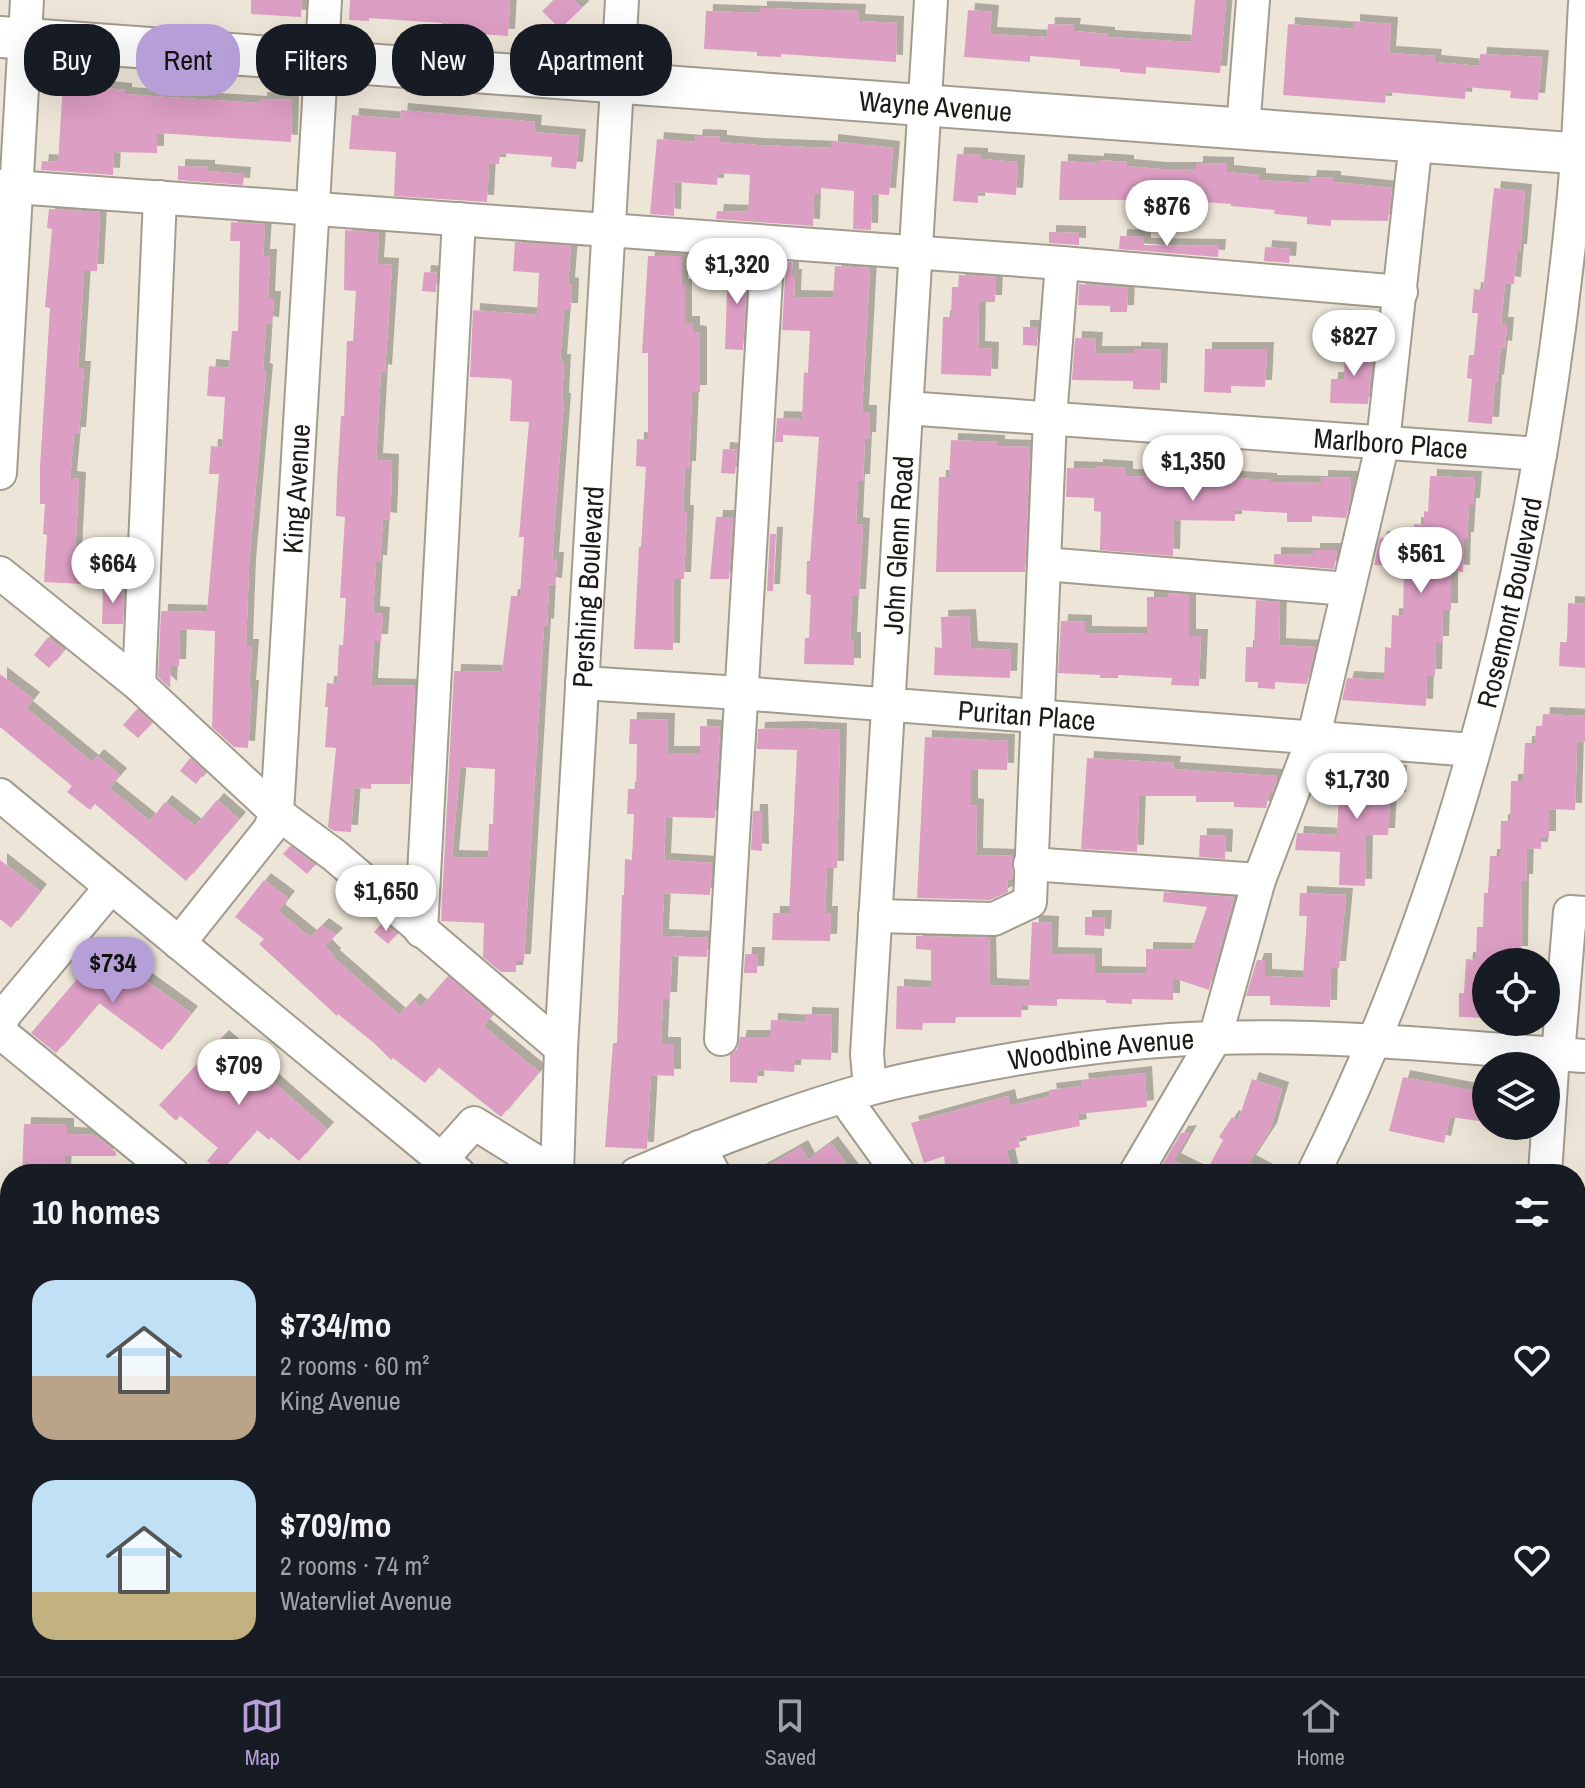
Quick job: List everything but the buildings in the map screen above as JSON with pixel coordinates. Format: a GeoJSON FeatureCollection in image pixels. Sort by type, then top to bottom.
{"type":"FeatureCollection","features":[{"type":"Feature","properties":{"kind":"main road","name":"Wayne Avenue"},"geometry":{"type":"LineString","coordinates":[[17,25],[256,53]]}},
{"type":"Feature","properties":{"kind":"main road","name":"Wayne Avenue"},"geometry":{"type":"LineString","coordinates":[[376,64],[510,75]]}},
{"type":"Feature","properties":{"kind":"main road","name":"Wayne Avenue"},"geometry":{"type":"LineString","coordinates":[[672,87],[1581,154]]}},
{"type":"Feature","properties":{"kind":"street","name":"King Avenue"},"geometry":{"type":"LineString","coordinates":[[323,24],[325,0]]}},
{"type":"Feature","properties":{"kind":"street","name":"Pershing Boulevard"},"geometry":{"type":"LineString","coordinates":[[621,24],[622,0]]}},
{"type":"Feature","properties":{"kind":"street","name":"John Glenn Road"},"geometry":{"type":"LineString","coordinates":[[892,1164],[853,1110],[867,1054],[931,0]]}},
{"type":"Feature","properties":{"kind":"street"},"geometry":{"type":"LineString","coordinates":[[1243,129],[1253,0]]}},
{"type":"Feature","properties":{"kind":"street","name":"Rosemont Boulevard"},"geometry":{"type":"LineString","coordinates":[[1317,1164],[1402,968],[1442,855],[1513,597],[1540,454],[1581,154],[1585,4]]}},
{"type":"Feature","properties":{"kind":"street"},"geometry":{"type":"LineString","coordinates":[[0,473],[8,187],[17,25]]}},
{"type":"Feature","properties":{"kind":"street","name":"King Avenue"},"geometry":{"type":"LineString","coordinates":[[179,943],[269,830],[277,813],[319,96]]}},
{"type":"Feature","properties":{"kind":"street","name":"Pershing Boulevard"},"geometry":{"type":"LineString","coordinates":[[556,1164],[617,96]]}},
{"type":"Feature","properties":{"kind":"street"},"geometry":{"type":"LineString","coordinates":[[1141,1164],[1215,1038],[1259,880],[1314,736],[1383,442],[1416,141]]}},
{"type":"Feature","properties":{"kind":"street"},"geometry":{"type":"LineString","coordinates":[[8,187],[914,255],[1062,263],[1401,292]]}},
{"type":"Feature","properties":{"kind":"street"},"geometry":{"type":"LineString","coordinates":[[139,685],[160,197]]}},
{"type":"Feature","properties":{"kind":"street"},"geometry":{"type":"LineString","coordinates":[[421,931],[459,219]]}},
{"type":"Feature","properties":{"kind":"street"},"geometry":{"type":"LineString","coordinates":[[721,1039],[768,244]]}},
{"type":"Feature","properties":{"kind":"street"},"geometry":{"type":"LineString","coordinates":[[875,916],[994,919],[1030,902],[1050,418],[1062,263]]}},
{"type":"Feature","properties":{"kind":"street","name":"Marlboro Place"},"geometry":{"type":"LineString","coordinates":[[906,408],[1540,454]]}},
{"type":"Feature","properties":{"kind":"street"},"geometry":{"type":"LineString","coordinates":[[1044,564],[1348,589]]}},
{"type":"Feature","properties":{"kind":"street"},"geometry":{"type":"LineString","coordinates":[[0,573],[139,685],[277,813],[334,855],[561,1048]]}},
{"type":"Feature","properties":{"kind":"street","name":"Puritan Place"},"geometry":{"type":"LineString","coordinates":[[582,683],[1473,750]]}},
{"type":"Feature","properties":{"kind":"street"},"geometry":{"type":"LineString","coordinates":[[0,795],[446,1164]]}},
{"type":"Feature","properties":{"kind":"street"},"geometry":{"type":"LineString","coordinates":[[1030,864],[1259,880]]}},
{"type":"Feature","properties":{"kind":"street"},"geometry":{"type":"LineString","coordinates":[[0,1025],[5,1014],[111,887]]}},
{"type":"Feature","properties":{"kind":"street"},"geometry":{"type":"LineString","coordinates":[[1547,1164],[1565,1055],[1570,912],[1585,913]]}},
{"type":"Feature","properties":{"kind":"street"},"geometry":{"type":"LineString","coordinates":[[0,1032],[144,1163]]}},
{"type":"Feature","properties":{"kind":"street","name":"Woodbine Avenue"},"geometry":{"type":"LineString","coordinates":[[707,1161],[858,1092],[1038,1055],[1130,1043],[1215,1038],[1372,1040],[1565,1055]]}},
{"type":"Feature","properties":{"kind":"street"},"geometry":{"type":"LineString","coordinates":[[452,1164],[474,1123],[540,1164]]}}]}
